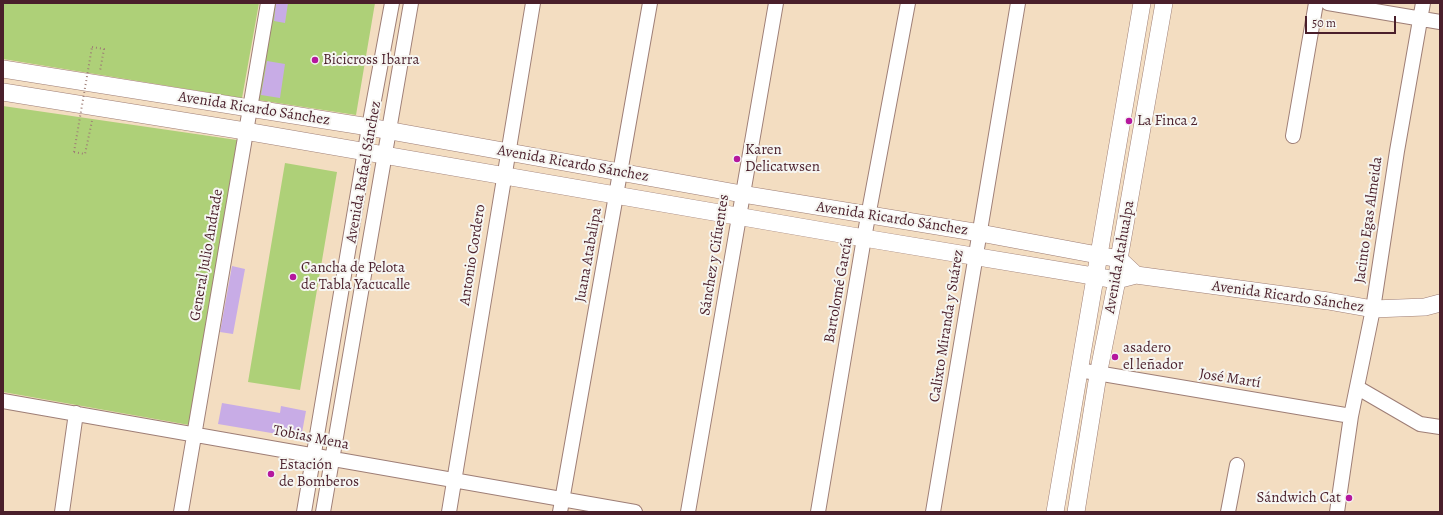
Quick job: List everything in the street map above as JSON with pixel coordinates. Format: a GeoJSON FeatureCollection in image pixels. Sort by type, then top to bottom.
{"type":"FeatureCollection","features":[{"type":"Feature","properties":{"kind":"main road","name":"Avenida Atahualpa"},"geometry":{"type":"LineString","coordinates":[[1055,512],[1100,256],[1142,3]]}},
{"type":"Feature","properties":{"kind":"main road","name":"Avenida Atahualpa"},"geometry":{"type":"LineString","coordinates":[[1076,512],[1098,375],[1117,280],[1119,259],[1164,3]]}},
{"type":"Feature","properties":{"kind":"main road","name":"Avenida Ricardo Sánchez"},"geometry":{"type":"LineString","coordinates":[[3,69],[369,127],[621,173],[1119,259]]}},
{"type":"Feature","properties":{"kind":"main road","name":"Avenida Ricardo Sánchez"},"geometry":{"type":"LineString","coordinates":[[3,92],[245,131],[617,196],[1117,280],[1136,276],[1328,301],[1373,309],[1425,307],[1440,304]]}},
{"type":"Feature","properties":{"kind":"main road"},"geometry":{"type":"LineString","coordinates":[[1119,259],[1136,276]]}},
{"type":"Feature","properties":{"kind":"street","name":"General Julio Andrade"},"geometry":{"type":"LineString","coordinates":[[181,512],[268,3]]}},
{"type":"Feature","properties":{"kind":"street","name":"Avenida Rafael Sánchez"},"geometry":{"type":"LineString","coordinates":[[304,512],[369,127],[392,3]]}},
{"type":"Feature","properties":{"kind":"street","name":"Avenida Rafael Sánchez"},"geometry":{"type":"LineString","coordinates":[[323,512],[411,3]]}},
{"type":"Feature","properties":{"kind":"street","name":"Antonio Cordero"},"geometry":{"type":"LineString","coordinates":[[449,512],[503,176],[533,3]]}},
{"type":"Feature","properties":{"kind":"street","name":"Juana Atabalipa"},"geometry":{"type":"LineString","coordinates":[[561,505],[650,3]]}},
{"type":"Feature","properties":{"kind":"street","name":"Sánchez y Cifuentes"},"geometry":{"type":"LineString","coordinates":[[688,512],[776,3]]}},
{"type":"Feature","properties":{"kind":"street","name":"Bartolomé García"},"geometry":{"type":"LineString","coordinates":[[818,512],[864,238],[908,3]]}},
{"type":"Feature","properties":{"kind":"street","name":"Calixto Miranda y Suárez"},"geometry":{"type":"LineString","coordinates":[[933,512],[1018,3]]}},
{"type":"Feature","properties":{"kind":"street"},"geometry":{"type":"LineString","coordinates":[[1293,136],[1316,3]]}},
{"type":"Feature","properties":{"kind":"street"},"geometry":{"type":"LineString","coordinates":[[1328,3],[1440,22]]}},
{"type":"Feature","properties":{"kind":"street","name":"Jacinto Egas Almeida"},"geometry":{"type":"LineString","coordinates":[[1337,512],[1351,416],[1358,388],[1373,309],[1397,151],[1423,3]]}},
{"type":"Feature","properties":{"kind":"street","name":"José Martí"},"geometry":{"type":"LineString","coordinates":[[1079,370],[1098,375],[1351,416]]}},
{"type":"Feature","properties":{"kind":"street"},"geometry":{"type":"LineString","coordinates":[[1358,388],[1420,424],[1440,427]]}},
{"type":"Feature","properties":{"kind":"street","name":"Tobias Mena"},"geometry":{"type":"LineString","coordinates":[[3,401],[194,433],[331,459],[454,479],[561,505],[636,512]]}},
{"type":"Feature","properties":{"kind":"street"},"geometry":{"type":"LineString","coordinates":[[62,512],[76,413]]}},
{"type":"Feature","properties":{"kind":"street"},"geometry":{"type":"LineString","coordinates":[[1228,512],[1237,465]]}},
{"type":"Feature","properties":{"kind":"path"},"geometry":{"type":"LineString","coordinates":[[95,107],[84,154],[74,152],[92,47],[104,49],[98,84]]}},
{"type":"Feature","properties":{"kind":"green space"},"geometry":{"type":"Polygon","coordinates":[[[3,3],[259,3],[242,98],[3,59],[3,3]]]}},
{"type":"Feature","properties":{"kind":"green space","name":"Bicicross Ibarra"},"geometry":{"type":"Polygon","coordinates":[[[274,3],[375,3],[356,115],[258,100],[274,3]]]}},
{"type":"Feature","properties":{"kind":"green space"},"geometry":{"type":"Polygon","coordinates":[[[3,106],[237,140],[189,425],[3,392],[3,106]]]}},
{"type":"Feature","properties":{"kind":"green space","name":"Cancha de Pelota de Tabla Yacucalle"},"geometry":{"type":"Polygon","coordinates":[[[285,163],[337,172],[300,390],[248,382],[285,163]]]}},
{"type":"Feature","properties":{"kind":"building"},"geometry":{"type":"Polygon","coordinates":[[[276,3],[288,3],[285,23],[274,21],[276,3]]]}},
{"type":"Feature","properties":{"kind":"building"},"geometry":{"type":"Polygon","coordinates":[[[267,61],[285,64],[280,98],[261,95],[267,61]]]}},
{"type":"Feature","properties":{"kind":"building"},"geometry":{"type":"Polygon","coordinates":[[[232,266],[245,269],[233,334],[220,332],[232,266]]]}},
{"type":"Feature","properties":{"kind":"building"},"geometry":{"type":"Polygon","coordinates":[[[222,403],[280,413],[281,406],[306,411],[301,438],[218,424],[222,403]]]}},
{"type":"Feature","properties":{"kind":"place","name":"Bicicross Ibarra"},"geometry":{"type":"Point","coordinates":[315,60]}},
{"type":"Feature","properties":{"kind":"place","name":"La Finca 2"},"geometry":{"type":"Point","coordinates":[1129,121]}},
{"type":"Feature","properties":{"kind":"place","name":"Karen Delicatwsen"},"geometry":{"type":"Point","coordinates":[737,159]}},
{"type":"Feature","properties":{"kind":"place","name":"Cancha de Pelota de Tabla Yacucalle"},"geometry":{"type":"Point","coordinates":[293,277]}},
{"type":"Feature","properties":{"kind":"place","name":"asadero el leñador"},"geometry":{"type":"Point","coordinates":[1115,357]}},
{"type":"Feature","properties":{"kind":"place","name":"Estación de Bomberos"},"geometry":{"type":"Point","coordinates":[271,474]}},
{"type":"Feature","properties":{"kind":"place","name":"Sándwich Cat"},"geometry":{"type":"Point","coordinates":[1349,498]}}]}
